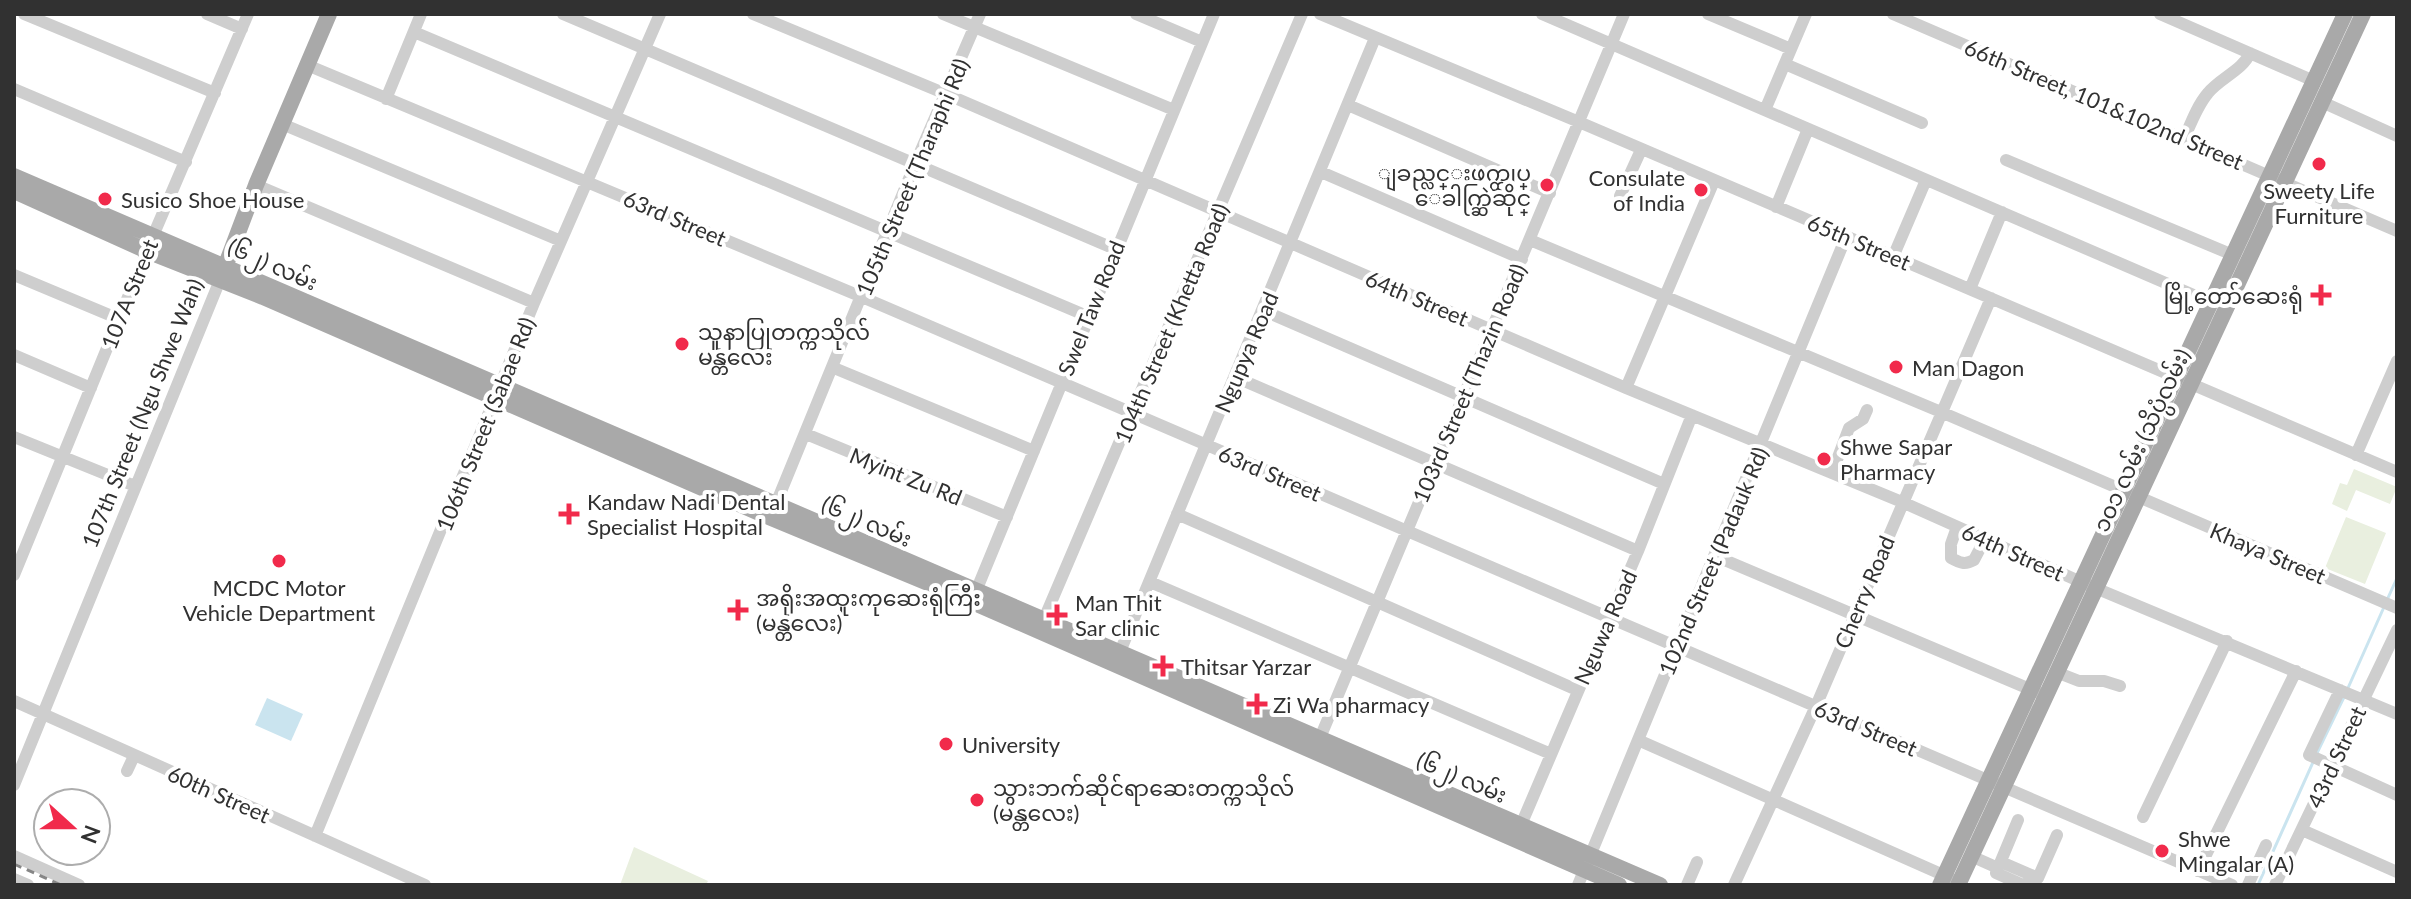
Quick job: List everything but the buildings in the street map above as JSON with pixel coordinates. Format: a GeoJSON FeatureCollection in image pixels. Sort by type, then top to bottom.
{"type":"FeatureCollection","features":[{"type":"Feature","properties":{"kind":"main road","name":"107th Street (Ngu Shwe Wah)"},"geometry":{"type":"LineString","coordinates":[[223,273],[256,185],[329,14]]}},
{"type":"Feature","properties":{"kind":"main road","name":"၁၀၁ လမ်း (သိပ္ပံလမ်း)"},"geometry":{"type":"LineString","coordinates":[[1951,882],[2278,179],[2314,81],[2345,14]]}},
{"type":"Feature","properties":{"kind":"main road","name":"၁၀၁ လမ်း (သိပ္ပံလမ်း)"},"geometry":{"type":"LineString","coordinates":[[2185,382],[2212,303],[2233,255],[2322,102],[2363,14]]}},
{"type":"Feature","properties":{"kind":"main road"},"geometry":{"type":"LineString","coordinates":[[2323,60],[2339,67]]}},
{"type":"Feature","properties":{"kind":"main road","name":"(၆၂) လမ်း"},"geometry":{"type":"LineString","coordinates":[[14,176],[150,243]]}},
{"type":"Feature","properties":{"kind":"main road","name":"(၆၂) လမ်း"},"geometry":{"type":"LineString","coordinates":[[14,191],[223,273],[1518,832],[1584,871],[1619,885]]}},
{"type":"Feature","properties":{"kind":"main road","name":"၁၀၁ လမ်း (သိပ္ပံလမ်း)"},"geometry":{"type":"LineString","coordinates":[[2038,693],[2056,672],[2089,585]]}},
{"type":"Feature","properties":{"kind":"main road","name":"၁၀၁ လမ်း (သိပ္ပံလမ်း)"},"geometry":{"type":"LineString","coordinates":[[1951,882],[1971,856],[1996,784]]}},
{"type":"Feature","properties":{"kind":"main road","name":"(၆၂) လမ်း"},"geometry":{"type":"LineString","coordinates":[[1584,871],[1660,885]]}},
{"type":"Feature","properties":{"kind":"street"},"geometry":{"type":"LineString","coordinates":[[24,14],[215,93]]}},
{"type":"Feature","properties":{"kind":"street"},"geometry":{"type":"LineString","coordinates":[[207,14],[242,29]]}},
{"type":"Feature","properties":{"kind":"street","name":"107A Street"},"geometry":{"type":"LineString","coordinates":[[14,575],[248,14]]}},
{"type":"Feature","properties":{"kind":"street"},"geometry":{"type":"LineString","coordinates":[[386,99],[421,14]]}},
{"type":"Feature","properties":{"kind":"street"},"geometry":{"type":"LineString","coordinates":[[563,14],[1115,249]]}},
{"type":"Feature","properties":{"kind":"street","name":"106th Street (Sabae Rd)"},"geometry":{"type":"LineString","coordinates":[[315,836],[534,303],[660,14]]}},
{"type":"Feature","properties":{"kind":"street","name":"64th Street"},"geometry":{"type":"LineString","coordinates":[[753,14],[2397,714]]}},
{"type":"Feature","properties":{"kind":"street"},"geometry":{"type":"LineString","coordinates":[[943,14],[1174,110]]}},
{"type":"Feature","properties":{"kind":"street","name":"105th Street (Tharaphi Rd)"},"geometry":{"type":"LineString","coordinates":[[773,512],[915,164],[980,14]]}},
{"type":"Feature","properties":{"kind":"street"},"geometry":{"type":"LineString","coordinates":[[1136,14],[1202,42]]}},
{"type":"Feature","properties":{"kind":"street","name":"Swel Taw Road"},"geometry":{"type":"LineString","coordinates":[[973,597],[1214,14]]}},
{"type":"Feature","properties":{"kind":"street","name":"104th Street (Khetta Road)"},"geometry":{"type":"LineString","coordinates":[[1041,626],[1302,14]]}},
{"type":"Feature","properties":{"kind":"street","name":"65th Street"},"geometry":{"type":"LineString","coordinates":[[1320,14],[2397,472]]}},
{"type":"Feature","properties":{"kind":"street"},"geometry":{"type":"LineString","coordinates":[[1542,14],[2212,303]]}},
{"type":"Feature","properties":{"kind":"street","name":"103rd Street (Thazin Road)"},"geometry":{"type":"LineString","coordinates":[[1317,746],[1624,14]]}},
{"type":"Feature","properties":{"kind":"street"},"geometry":{"type":"LineString","coordinates":[[1708,14],[1791,49]]}},
{"type":"Feature","properties":{"kind":"street"},"geometry":{"type":"LineString","coordinates":[[1765,110],[1806,14]]}},
{"type":"Feature","properties":{"kind":"street","name":"66th Street, 101&102nd Street"},"geometry":{"type":"LineString","coordinates":[[1893,14],[2397,231]]}},
{"type":"Feature","properties":{"kind":"street"},"geometry":{"type":"LineString","coordinates":[[2160,14],[2314,81]]}},
{"type":"Feature","properties":{"kind":"street"},"geometry":{"type":"LineString","coordinates":[[414,32],[1087,316]]}},
{"type":"Feature","properties":{"kind":"street","name":"Ngupya Road"},"geometry":{"type":"LineString","coordinates":[[1116,659],[1375,38]]}},
{"type":"Feature","properties":{"kind":"street"},"geometry":{"type":"LineString","coordinates":[[2184,139],[2208,93],[2243,65],[2250,53]]}},
{"type":"Feature","properties":{"kind":"street"},"geometry":{"type":"LineString","coordinates":[[1785,64],[1922,123]]}},
{"type":"Feature","properties":{"kind":"street","name":"63rd Street"},"geometry":{"type":"LineString","coordinates":[[307,65],[862,297],[2232,885]]}},
{"type":"Feature","properties":{"kind":"street"},"geometry":{"type":"LineString","coordinates":[[14,89],[186,162]]}},
{"type":"Feature","properties":{"kind":"street"},"geometry":{"type":"LineString","coordinates":[[2322,102],[2397,136]]}},
{"type":"Feature","properties":{"kind":"street"},"geometry":{"type":"LineString","coordinates":[[1348,105],[1550,193]]}},
{"type":"Feature","properties":{"kind":"street"},"geometry":{"type":"LineString","coordinates":[[282,124],[561,241]]}},
{"type":"Feature","properties":{"kind":"street"},"geometry":{"type":"LineString","coordinates":[[1776,207],[1808,129]]}},
{"type":"Feature","properties":{"kind":"street"},"geometry":{"type":"LineString","coordinates":[[1620,196],[1641,150]]}},
{"type":"Feature","properties":{"kind":"street"},"geometry":{"type":"LineString","coordinates":[[2006,160],[2233,255]]}},
{"type":"Feature","properties":{"kind":"street"},"geometry":{"type":"LineString","coordinates":[[1321,172],[1522,259]]}},
{"type":"Feature","properties":{"kind":"street"},"geometry":{"type":"LineString","coordinates":[[1893,257],[1926,180]]}},
{"type":"Feature","properties":{"kind":"street"},"geometry":{"type":"LineString","coordinates":[[1626,388],[1714,181]]}},
{"type":"Feature","properties":{"kind":"street"},"geometry":{"type":"LineString","coordinates":[[256,185],[534,303]]}},
{"type":"Feature","properties":{"kind":"street"},"geometry":{"type":"LineString","coordinates":[[1970,289],[2002,212]]}},
{"type":"Feature","properties":{"kind":"street","name":"102nd Street (Padauk Rd)"},"geometry":{"type":"LineString","coordinates":[[1584,871],[1846,237]]}},
{"type":"Feature","properties":{"kind":"street","name":"Khaya Street"},"geometry":{"type":"LineString","coordinates":[[1530,240],[1941,412],[2389,605]]}},
{"type":"Feature","properties":{"kind":"street","name":"107th Street (Ngu Shwe Wah)"},"geometry":{"type":"LineString","coordinates":[[16,780],[223,273]]}},
{"type":"Feature","properties":{"kind":"street"},"geometry":{"type":"LineString","coordinates":[[14,275],[119,319]]}},
{"type":"Feature","properties":{"kind":"street","name":"Cherry Road"},"geometry":{"type":"LineString","coordinates":[[1734,885],[1816,706],[1991,298]]}},
{"type":"Feature","properties":{"kind":"street"},"geometry":{"type":"LineString","coordinates":[[1262,310],[1664,484]]}},
{"type":"Feature","properties":{"kind":"street"},"geometry":{"type":"LineString","coordinates":[[14,355],[91,388]]}},
{"type":"Feature","properties":{"kind":"street"},"geometry":{"type":"LineString","coordinates":[[2356,455],[2397,361]]}},
{"type":"Feature","properties":{"kind":"street"},"geometry":{"type":"LineString","coordinates":[[834,368],[1034,451]]}},
{"type":"Feature","properties":{"kind":"street"},"geometry":{"type":"LineString","coordinates":[[1235,377],[1638,551]]}},
{"type":"Feature","properties":{"kind":"street"},"geometry":{"type":"LineString","coordinates":[[1832,473],[1849,428],[1863,419],[1867,410]]}},
{"type":"Feature","properties":{"kind":"street","name":"Nguwa Road"},"geometry":{"type":"LineString","coordinates":[[1518,832],[1638,551],[1692,415]]}},
{"type":"Feature","properties":{"kind":"street","name":"Myint Zu Rd"},"geometry":{"type":"LineString","coordinates":[[806,434],[1007,517]]}},
{"type":"Feature","properties":{"kind":"street"},"geometry":{"type":"LineString","coordinates":[[14,437],[135,486]]}},
{"type":"Feature","properties":{"kind":"street"},"geometry":{"type":"LineString","coordinates":[[1177,514],[1577,690]]}},
{"type":"Feature","properties":{"kind":"street"},"geometry":{"type":"LineString","coordinates":[[1957,527],[1949,552],[1951,558],[1960,563],[1974,560],[1985,539]]}},
{"type":"Feature","properties":{"kind":"street"},"geometry":{"type":"LineString","coordinates":[[1715,556],[2038,693]]}},
{"type":"Feature","properties":{"kind":"street"},"geometry":{"type":"LineString","coordinates":[[1150,582],[1551,754]]}},
{"type":"Feature","properties":{"kind":"street","name":"43rd Street"},"geometry":{"type":"LineString","coordinates":[[2275,885],[2302,830],[2321,761],[2350,694],[2397,630]]}},
{"type":"Feature","properties":{"kind":"street"},"geometry":{"type":"LineString","coordinates":[[2143,817],[2227,641]]}},
{"type":"Feature","properties":{"kind":"street"},"geometry":{"type":"LineString","coordinates":[[2198,871],[2296,671]]}},
{"type":"Feature","properties":{"kind":"street"},"geometry":{"type":"LineString","coordinates":[[2056,672],[2079,681],[2104,681],[2120,686]]}},
{"type":"Feature","properties":{"kind":"street"},"geometry":{"type":"LineString","coordinates":[[2350,694],[2310,750],[2321,761],[2397,795]]}},
{"type":"Feature","properties":{"kind":"street","name":"60th Street"},"geometry":{"type":"LineString","coordinates":[[14,702],[425,885]]}},
{"type":"Feature","properties":{"kind":"street"},"geometry":{"type":"LineString","coordinates":[[1638,740],[1773,798],[1951,882]]}},
{"type":"Feature","properties":{"kind":"street"},"geometry":{"type":"LineString","coordinates":[[127,771],[134,756]]}},
{"type":"Feature","properties":{"kind":"street"},"geometry":{"type":"LineString","coordinates":[[1996,872],[2018,820]]}},
{"type":"Feature","properties":{"kind":"street"},"geometry":{"type":"LineString","coordinates":[[2302,830],[2397,872]]}},
{"type":"Feature","properties":{"kind":"street"},"geometry":{"type":"LineString","coordinates":[[1971,856],[2024,885],[2038,878],[2057,835]]}},
{"type":"Feature","properties":{"kind":"street"},"geometry":{"type":"LineString","coordinates":[[2248,885],[2266,845]]}},
{"type":"Feature","properties":{"kind":"street"},"geometry":{"type":"LineString","coordinates":[[14,856],[79,885]]}},
{"type":"Feature","properties":{"kind":"street"},"geometry":{"type":"LineString","coordinates":[[1687,885],[1697,862]]}},
{"type":"Feature","properties":{"kind":"street"},"geometry":{"type":"LineString","coordinates":[[1996,872],[2038,878]]}},
{"type":"Feature","properties":{"kind":"street"},"geometry":{"type":"LineString","coordinates":[[14,879],[28,885]]}},
{"type":"Feature","properties":{"kind":"green space"},"geometry":{"type":"Polygon","coordinates":[[[2354,469],[2397,487],[2390,504],[2356,490],[2347,511],[2332,504],[2340,483],[2347,485],[2354,469]]]}},
{"type":"Feature","properties":{"kind":"green space"},"geometry":{"type":"Polygon","coordinates":[[[2346,517],[2386,533],[2365,584],[2325,568],[2346,517]]]}},
{"type":"Feature","properties":{"kind":"green space"},"geometry":{"type":"Polygon","coordinates":[[[634,847],[708,881],[706,885],[620,885],[634,847]]]}},
{"type":"Feature","properties":{"kind":"water"},"geometry":{"type":"Polygon","coordinates":[[[267,698],[303,714],[291,741],[255,725],[267,698]]]}},
{"type":"Feature","properties":{"kind":"waterway"},"geometry":{"type":"LineString","coordinates":[[2387,600],[2397,578]]}},
{"type":"Feature","properties":{"kind":"waterway"},"geometry":{"type":"LineString","coordinates":[[2348,688],[2384,607]]}},
{"type":"Feature","properties":{"kind":"waterway"},"geometry":{"type":"LineString","coordinates":[[2317,753],[2345,695]]}},
{"type":"Feature","properties":{"kind":"waterway"},"geometry":{"type":"LineString","coordinates":[[2258,885],[2314,760]]}},
{"type":"Feature","properties":{"kind":"railway"},"geometry":{"type":"LineString","coordinates":[[14,864],[61,885]]}},
{"type":"Feature","properties":{"kind":"place","name":"Sweety Life Furniture"},"geometry":{"type":"Point","coordinates":[2319,164]}},
{"type":"Feature","properties":{"kind":"place","name":"ျခည္လင္းဖက္ထုပ္ ေခါက္ဆြဲဆိုင္"},"geometry":{"type":"Point","coordinates":[1547,185]}},
{"type":"Feature","properties":{"kind":"place","name":"Consulate of India"},"geometry":{"type":"Point","coordinates":[1701,190]}},
{"type":"Feature","properties":{"kind":"place","name":"Susico Shoe House"},"geometry":{"type":"Point","coordinates":[105,199]}},
{"type":"Feature","properties":{"kind":"place","name":"မြို့တော်ဆေးရုံ"},"geometry":{"type":"Point","coordinates":[2321,295]}},
{"type":"Feature","properties":{"kind":"place","name":"သူနာပြုတက္ကသိုလ် မန္တလေး"},"geometry":{"type":"Point","coordinates":[682,344]}},
{"type":"Feature","properties":{"kind":"place","name":"Man Dagon"},"geometry":{"type":"Point","coordinates":[1896,367]}},
{"type":"Feature","properties":{"kind":"place","name":"Shwe Sapar Pharmacy"},"geometry":{"type":"Point","coordinates":[1824,459]}},
{"type":"Feature","properties":{"kind":"place","name":"Kandaw Nadi Dental Specialist Hospital"},"geometry":{"type":"Point","coordinates":[569,514]}},
{"type":"Feature","properties":{"kind":"place","name":"MCDC Motor Vehicle Department"},"geometry":{"type":"Point","coordinates":[279,561]}},
{"type":"Feature","properties":{"kind":"place","name":"အရိုးအထူးကုဆေးရုံကြီး (မန္တလေး)"},"geometry":{"type":"Point","coordinates":[738,610]}},
{"type":"Feature","properties":{"kind":"place","name":"Man Thit Sar clinic"},"geometry":{"type":"Point","coordinates":[1057,615]}},
{"type":"Feature","properties":{"kind":"place","name":"Thitsar Yarzar"},"geometry":{"type":"Point","coordinates":[1163,666]}},
{"type":"Feature","properties":{"kind":"place","name":"Zi Wa pharmacy"},"geometry":{"type":"Point","coordinates":[1257,704]}},
{"type":"Feature","properties":{"kind":"place","name":"University"},"geometry":{"type":"Point","coordinates":[946,744]}},
{"type":"Feature","properties":{"kind":"place","name":"သွားဘက်ဆိုင်ရာဆေးတက္ကသိုလ် (မန္တလေး)"},"geometry":{"type":"Point","coordinates":[977,800]}},
{"type":"Feature","properties":{"kind":"place","name":"Shwe Mingalar (A)"},"geometry":{"type":"Point","coordinates":[2162,851]}}]}
